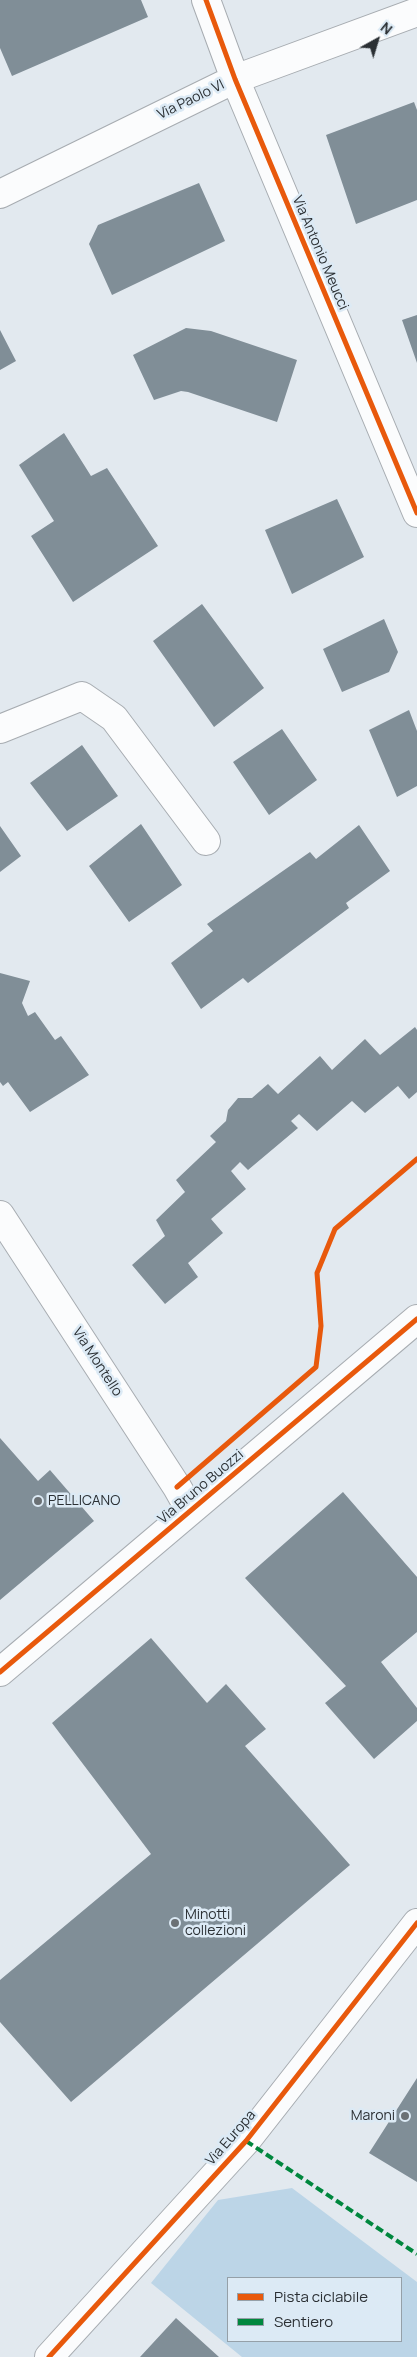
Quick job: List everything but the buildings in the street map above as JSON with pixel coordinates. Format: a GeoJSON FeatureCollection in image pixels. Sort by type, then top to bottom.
{"type":"FeatureCollection","features":[{"type":"Feature","properties":{"kind":"street","name":"Via Antonio Meucci"},"geometry":{"type":"LineString","coordinates":[[206,0],[235,79],[417,513]]}},
{"type":"Feature","properties":{"kind":"street","name":"Via Paolo VI"},"geometry":{"type":"LineString","coordinates":[[0,194],[235,79],[417,12]]}},
{"type":"Feature","properties":{"kind":"street"},"geometry":{"type":"LineString","coordinates":[[0,729],[82,696],[114,718],[206,841]]}},
{"type":"Feature","properties":{"kind":"street","name":"Via Montello"},"geometry":{"type":"LineString","coordinates":[[0,1216],[177,1487],[190,1510]]}},
{"type":"Feature","properties":{"kind":"street","name":"Via Bruno Buozzi"},"geometry":{"type":"LineString","coordinates":[[0,1672],[417,1319]]}},
{"type":"Feature","properties":{"kind":"street","name":"Via Europa"},"geometry":{"type":"LineString","coordinates":[[49,2357],[246,2141],[417,1923]]}},
{"type":"Feature","properties":{"kind":"shaded area"},"geometry":{"type":"Polygon","coordinates":[[[292,2188],[417,2282],[417,2357],[242,2357],[151,2283],[218,2200],[292,2188]]]}},
{"type":"Feature","properties":{"kind":"marked path"},"geometry":{"type":"LineString","coordinates":[[246,2141],[417,2254]]}},
{"type":"Feature","properties":{"kind":"cycle path"},"geometry":{"type":"LineString","coordinates":[[206,0],[235,79],[417,513]]}},
{"type":"Feature","properties":{"kind":"cycle path"},"geometry":{"type":"LineString","coordinates":[[177,1487],[316,1367],[321,1326],[317,1273],[335,1229],[417,1159]]}},
{"type":"Feature","properties":{"kind":"cycle path"},"geometry":{"type":"LineString","coordinates":[[0,1672],[417,1319]]}},
{"type":"Feature","properties":{"kind":"cycle path"},"geometry":{"type":"LineString","coordinates":[[49,2357],[246,2141],[417,1923]]}},
{"type":"Feature","properties":{"kind":"place","name":"PELLICANO"},"geometry":{"type":"Point","coordinates":[38,1501]}},
{"type":"Feature","properties":{"kind":"place","name":"Minotti collezioni"},"geometry":{"type":"Point","coordinates":[175,1923]}},
{"type":"Feature","properties":{"kind":"place","name":"Maroni"},"geometry":{"type":"Point","coordinates":[405,2116]}}]}
